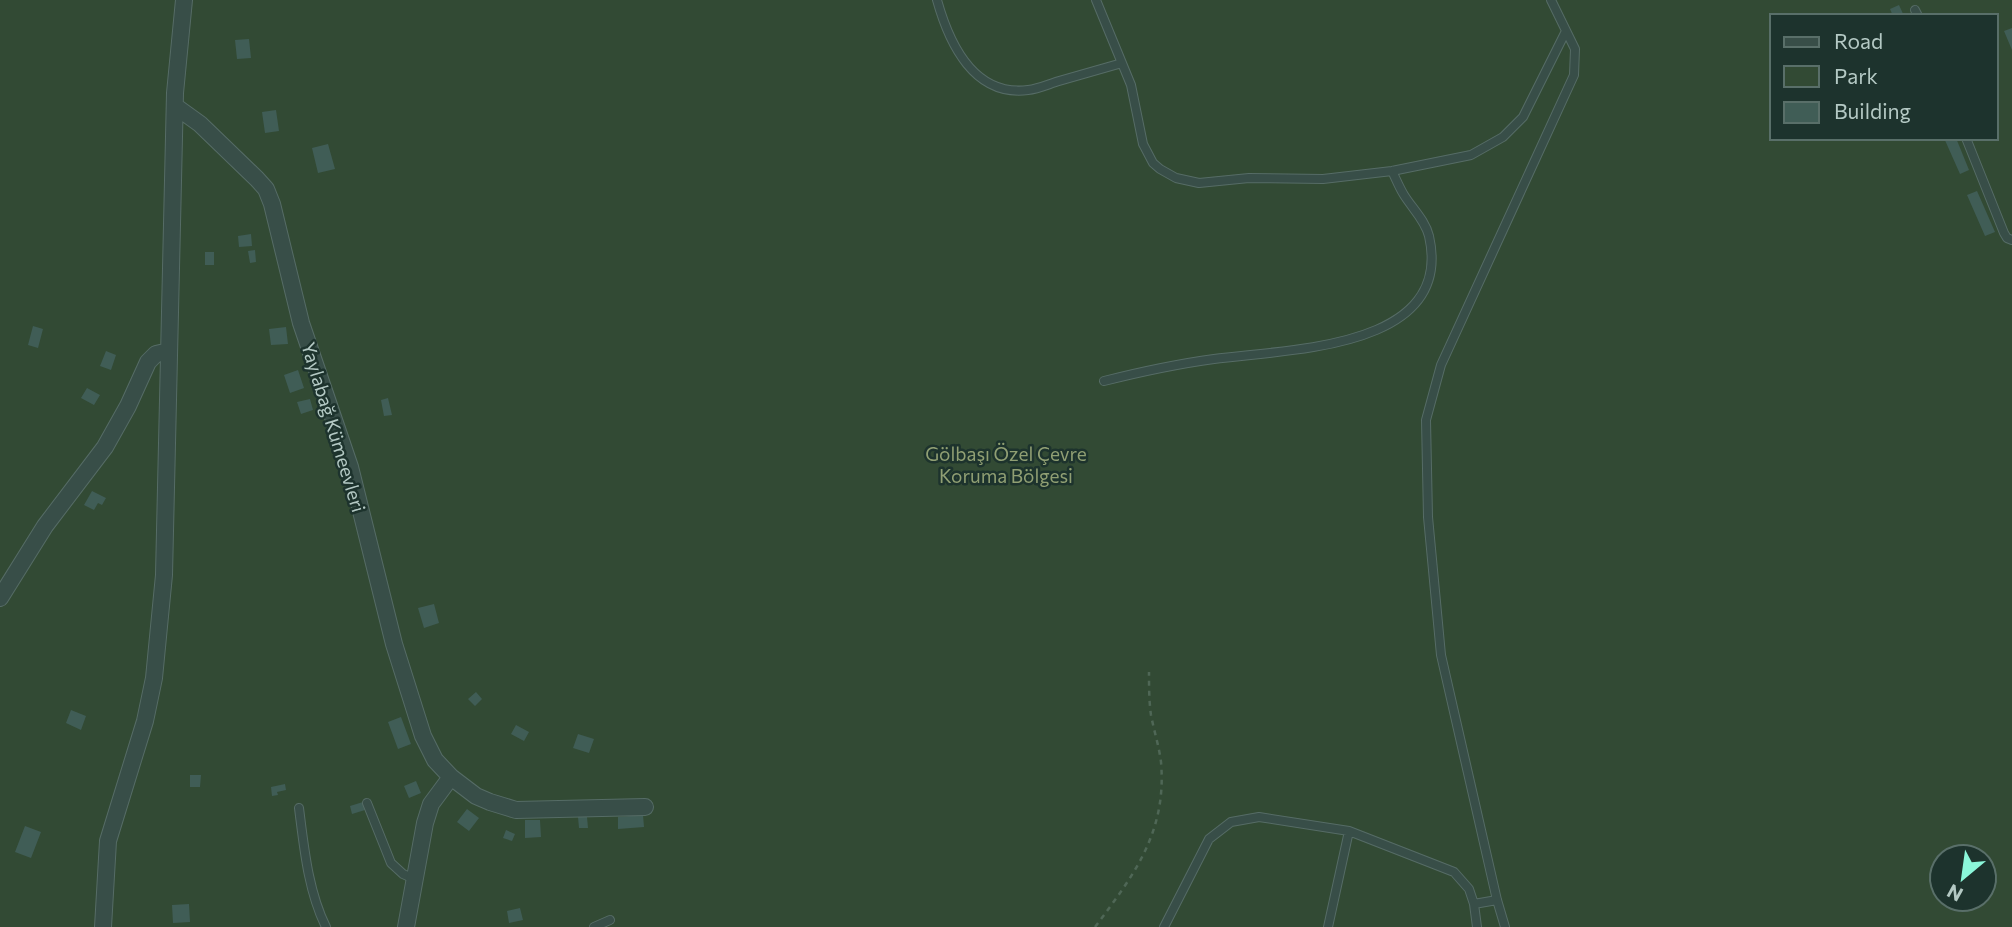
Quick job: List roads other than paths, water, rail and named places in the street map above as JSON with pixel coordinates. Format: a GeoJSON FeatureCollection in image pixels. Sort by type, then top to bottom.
{"type":"FeatureCollection","features":[{"type":"Feature","properties":{"kind":"street"},"geometry":{"type":"LineString","coordinates":[[103,927],[107,841],[145,721],[154,678],[164,575],[175,106],[184,0]]}},
{"type":"Feature","properties":{"kind":"street","name":"Yaylabağ Kümeevleri"},"geometry":{"type":"LineString","coordinates":[[175,106],[200,124],[257,179],[269,196],[295,303],[350,467],[386,614],[428,748],[451,777],[483,799],[516,810],[645,807]]}},
{"type":"Feature","properties":{"kind":"street"},"geometry":{"type":"LineString","coordinates":[[0,598],[45,526],[105,447],[148,362],[156,354],[169,351]]}},
{"type":"Feature","properties":{"kind":"street"},"geometry":{"type":"LineString","coordinates":[[406,927],[419,846],[431,804],[451,777]]}},
{"type":"Feature","properties":{"kind":"lane"},"geometry":{"type":"LineString","coordinates":[[937,0],[943,22],[961,58],[981,78],[1000,88],[1027,90],[1122,63]]}},
{"type":"Feature","properties":{"kind":"lane"},"geometry":{"type":"LineString","coordinates":[[1096,0],[1131,85],[1143,145],[1153,163],[1176,178],[1199,183],[1249,178],[1323,179],[1392,171],[1471,155],[1503,137],[1518,122],[1530,105],[1566,31]]}},
{"type":"Feature","properties":{"kind":"lane"},"geometry":{"type":"LineString","coordinates":[[1505,927],[1441,655],[1428,517],[1426,420],[1441,365],[1574,75],[1575,49],[1551,0]]}},
{"type":"Feature","properties":{"kind":"lane"},"geometry":{"type":"LineString","coordinates":[[1967,140],[2004,233],[2012,240]]}},
{"type":"Feature","properties":{"kind":"lane"},"geometry":{"type":"LineString","coordinates":[[1104,381],[1213,359],[1337,344],[1376,330],[1411,309],[1427,280],[1430,247],[1426,226],[1404,195],[1392,171]]}},
{"type":"Feature","properties":{"kind":"lane"},"geometry":{"type":"LineString","coordinates":[[367,803],[391,863],[403,874],[414,879]]}},
{"type":"Feature","properties":{"kind":"lane"},"geometry":{"type":"LineString","coordinates":[[299,808],[304,851],[326,927]]}},
{"type":"Feature","properties":{"kind":"lane"},"geometry":{"type":"LineString","coordinates":[[1164,927],[1203,846],[1216,832],[1231,822],[1259,817],[1349,831],[1454,872],[1466,885],[1474,904],[1477,927]]}},
{"type":"Feature","properties":{"kind":"lane"},"geometry":{"type":"LineString","coordinates":[[1328,927],[1349,831]]}},
{"type":"Feature","properties":{"kind":"lane"},"geometry":{"type":"LineString","coordinates":[[1474,904],[1497,900]]}},
{"type":"Feature","properties":{"kind":"lane"},"geometry":{"type":"LineString","coordinates":[[594,927],[610,920]]}},
{"type":"Feature","properties":{"kind":"park label","name":"Gölbaşı Özel Çevre Koruma Bölgesi"},"geometry":{"type":"Point","coordinates":[1006,464]}}]}
